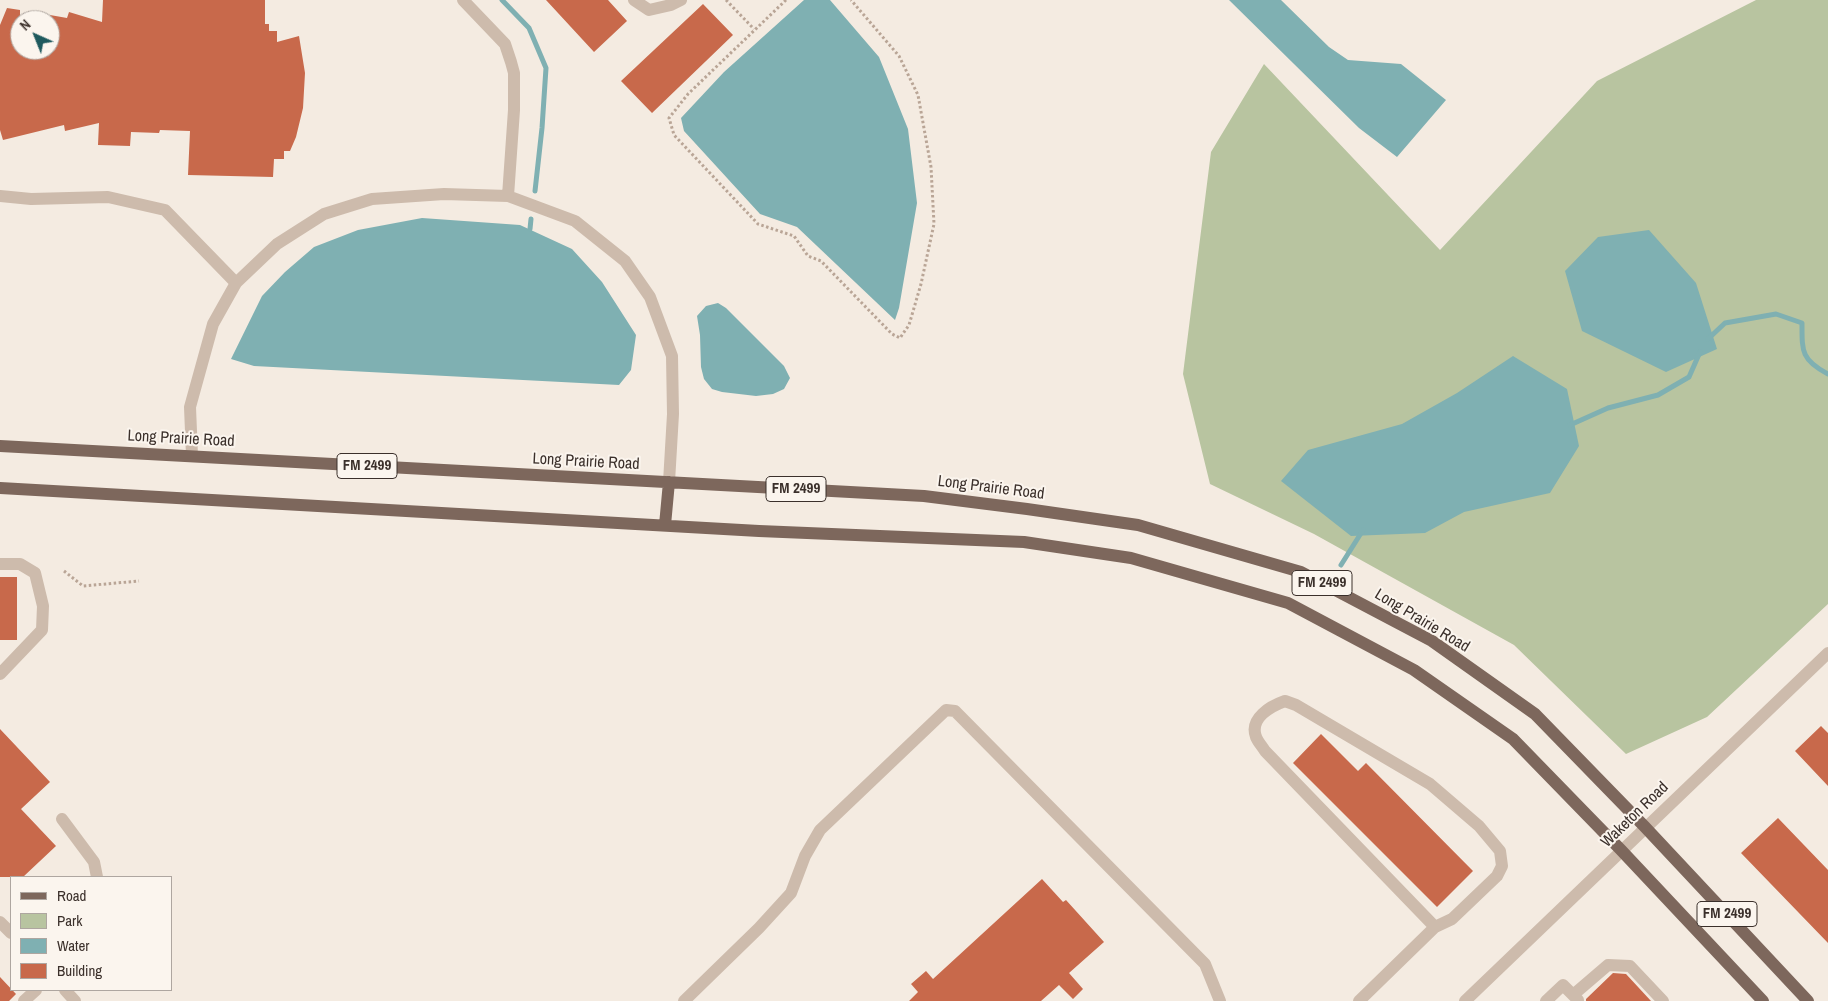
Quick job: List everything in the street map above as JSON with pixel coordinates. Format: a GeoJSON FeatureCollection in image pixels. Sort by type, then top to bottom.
{"type":"FeatureCollection","features":[{"type":"Feature","properties":{"kind":"main road","name":"Long Prairie Road"},"geometry":{"type":"LineString","coordinates":[[0,446],[924,496],[1138,525],[1301,572],[1432,641],[1535,714],[1645,827],[1808,1001]]}},
{"type":"Feature","properties":{"kind":"main road"},"geometry":{"type":"LineString","coordinates":[[665,526],[669,482]]}},
{"type":"Feature","properties":{"kind":"main road","name":"FM 2499"},"geometry":{"type":"LineString","coordinates":[[0,488],[665,526],[1024,542],[1131,558],[1288,602],[1414,670],[1513,739],[1621,850],[1763,1001]]}},
{"type":"Feature","properties":{"kind":"street"},"geometry":{"type":"LineString","coordinates":[[463,0],[505,44],[514,73],[514,110],[508,196]]}},
{"type":"Feature","properties":{"kind":"street"},"geometry":{"type":"LineString","coordinates":[[634,0],[649,10],[671,5],[681,0]]}},
{"type":"Feature","properties":{"kind":"street"},"geometry":{"type":"LineString","coordinates":[[192,456],[190,407],[213,324],[236,283],[276,244],[324,214],[372,200],[444,194],[508,196],[575,222],[625,261],[650,297],[672,356],[673,414],[669,482]]}},
{"type":"Feature","properties":{"kind":"street"},"geometry":{"type":"LineString","coordinates":[[0,196],[30,199],[108,198],[165,210],[236,283]]}},
{"type":"Feature","properties":{"kind":"street"},"geometry":{"type":"LineString","coordinates":[[0,564],[20,564],[35,573],[43,606],[42,630],[0,674]]}},
{"type":"Feature","properties":{"kind":"street","name":"Waketon Road"},"geometry":{"type":"LineString","coordinates":[[1465,1001],[1828,653]]}},
{"type":"Feature","properties":{"kind":"street"},"geometry":{"type":"LineString","coordinates":[[1359,1001],[1435,927],[1452,919],[1496,876],[1502,866],[1500,851],[1479,826],[1430,784],[1296,705],[1285,701],[1272,706],[1262,713],[1255,725],[1256,736],[1265,750],[1435,927]]}},
{"type":"Feature","properties":{"kind":"street"},"geometry":{"type":"LineString","coordinates":[[684,1001],[759,928],[791,893],[805,856],[820,830],[946,710],[955,711],[1203,962],[1220,1001]]}},
{"type":"Feature","properties":{"kind":"street"},"geometry":{"type":"LineString","coordinates":[[62,819],[94,862],[97,876]]}},
{"type":"Feature","properties":{"kind":"street"},"geometry":{"type":"LineString","coordinates":[[0,922],[10,932]]}},
{"type":"Feature","properties":{"kind":"street"},"geometry":{"type":"LineString","coordinates":[[1546,1001],[1563,985],[1576,998],[1608,965],[1630,966],[1663,1001]]}},
{"type":"Feature","properties":{"kind":"street"},"geometry":{"type":"LineString","coordinates":[[24,1001],[35,991]]}},
{"type":"Feature","properties":{"kind":"street"},"geometry":{"type":"LineString","coordinates":[[66,991],[75,1001]]}},
{"type":"Feature","properties":{"kind":"path"},"geometry":{"type":"LineString","coordinates":[[726,0],[754,29]]}},
{"type":"Feature","properties":{"kind":"path"},"geometry":{"type":"LineString","coordinates":[[786,0],[688,94],[668,118],[674,135],[758,224],[794,236],[808,256],[821,261],[892,334],[900,338],[909,325],[921,284],[934,224],[931,167],[918,95],[899,56],[851,0]]}},
{"type":"Feature","properties":{"kind":"path"},"geometry":{"type":"LineString","coordinates":[[64,571],[83,586],[139,581]]}},
{"type":"Feature","properties":{"kind":"green space"},"geometry":{"type":"Polygon","coordinates":[[[1756,0],[1828,0],[1828,604],[1707,717],[1626,754],[1514,645],[1314,534],[1210,484],[1183,374],[1211,152],[1264,64],[1440,250],[1597,81],[1756,0]]]}},
{"type":"Feature","properties":{"kind":"water"},"geometry":{"type":"Polygon","coordinates":[[[804,0],[830,0],[879,57],[908,129],[917,203],[899,308],[895,320],[797,227],[760,214],[684,131],[681,118],[724,72],[804,0]]]}},
{"type":"Feature","properties":{"kind":"water"},"geometry":{"type":"Polygon","coordinates":[[[1229,0],[1281,0],[1329,47],[1348,60],[1401,64],[1446,100],[1397,157],[1359,128],[1229,0]]]}},
{"type":"Feature","properties":{"kind":"water"},"geometry":{"type":"Polygon","coordinates":[[[422,218],[520,225],[572,249],[602,282],[636,335],[631,370],[619,385],[254,366],[231,359],[262,296],[285,272],[314,247],[358,230],[422,218]]]}},
{"type":"Feature","properties":{"kind":"water"},"geometry":{"type":"Polygon","coordinates":[[[1649,230],[1696,283],[1717,349],[1666,372],[1582,331],[1565,271],[1598,237],[1649,230]]]}},
{"type":"Feature","properties":{"kind":"water"},"geometry":{"type":"Polygon","coordinates":[[[718,303],[726,308],[784,366],[790,378],[784,389],[773,394],[756,396],[722,392],[712,389],[704,379],[701,367],[700,335],[697,316],[706,306],[718,303]]]}},
{"type":"Feature","properties":{"kind":"water"},"geometry":{"type":"Polygon","coordinates":[[[1513,356],[1567,389],[1579,446],[1550,493],[1464,512],[1425,533],[1351,536],[1281,481],[1308,450],[1402,424],[1457,393],[1513,356]]]}},
{"type":"Feature","properties":{"kind":"building"},"geometry":{"type":"Polygon","coordinates":[[[103,0],[265,0],[265,24],[269,24],[269,31],[277,31],[277,42],[299,36],[305,73],[303,108],[296,137],[290,151],[284,151],[284,159],[274,159],[273,177],[188,175],[190,131],[160,130],[159,133],[131,132],[130,146],[98,145],[99,123],[65,131],[64,125],[3,140],[0,130],[0,25],[7,8],[20,10],[10,10],[10,60],[60,60],[60,17],[67,18],[69,12],[102,22],[103,0]]]}},
{"type":"Feature","properties":{"kind":"building"},"geometry":{"type":"Polygon","coordinates":[[[546,0],[608,0],[627,21],[594,52],[546,0]]]}},
{"type":"Feature","properties":{"kind":"building"},"geometry":{"type":"Polygon","coordinates":[[[703,4],[733,35],[652,113],[621,81],[703,4]]]}},
{"type":"Feature","properties":{"kind":"building"},"geometry":{"type":"Polygon","coordinates":[[[0,577],[17,577],[17,640],[0,640],[0,577]]]}},
{"type":"Feature","properties":{"kind":"building"},"geometry":{"type":"Polygon","coordinates":[[[1821,726],[1828,733],[1828,786],[1795,751],[1821,726]]]}},
{"type":"Feature","properties":{"kind":"building"},"geometry":{"type":"Polygon","coordinates":[[[0,729],[50,782],[21,809],[56,846],[24,876],[0,877],[0,729]]]}},
{"type":"Feature","properties":{"kind":"building"},"geometry":{"type":"Polygon","coordinates":[[[1321,734],[1358,771],[1366,763],[1473,871],[1437,907],[1293,763],[1321,734]]]}},
{"type":"Feature","properties":{"kind":"building"},"geometry":{"type":"Polygon","coordinates":[[[1778,818],[1828,870],[1828,943],[1741,853],[1778,818]]]}},
{"type":"Feature","properties":{"kind":"building"},"geometry":{"type":"Polygon","coordinates":[[[1042,879],[1063,902],[1066,900],[1104,942],[1069,973],[1083,989],[1073,999],[1059,985],[1041,1001],[909,1001],[918,992],[911,984],[926,971],[933,979],[1042,879]]]}},
{"type":"Feature","properties":{"kind":"building"},"geometry":{"type":"Polygon","coordinates":[[[1613,973],[1626,974],[1651,1001],[1586,1001],[1613,973]]]}},
{"type":"Feature","properties":{"kind":"building"},"geometry":{"type":"Polygon","coordinates":[[[0,977],[10,988],[10,991],[16,994],[9,1001],[0,1001],[0,977]]]}},
{"type":"Feature","properties":{"kind":"waterway"},"geometry":{"type":"LineString","coordinates":[[502,0],[529,28],[546,68],[535,191]]}},
{"type":"Feature","properties":{"kind":"waterway"},"geometry":{"type":"LineString","coordinates":[[530,229],[531,219]]}},
{"type":"Feature","properties":{"kind":"waterway"},"geometry":{"type":"LineString","coordinates":[[1708,339],[1725,323],[1776,314],[1802,323],[1802,341],[1805,354],[1813,364],[1828,374]]}},
{"type":"Feature","properties":{"kind":"waterway"},"geometry":{"type":"LineString","coordinates":[[1570,425],[1608,408],[1658,395],[1689,377],[1700,352]]}},
{"type":"Feature","properties":{"kind":"waterway"},"geometry":{"type":"LineString","coordinates":[[1341,565],[1363,530]]}}]}
